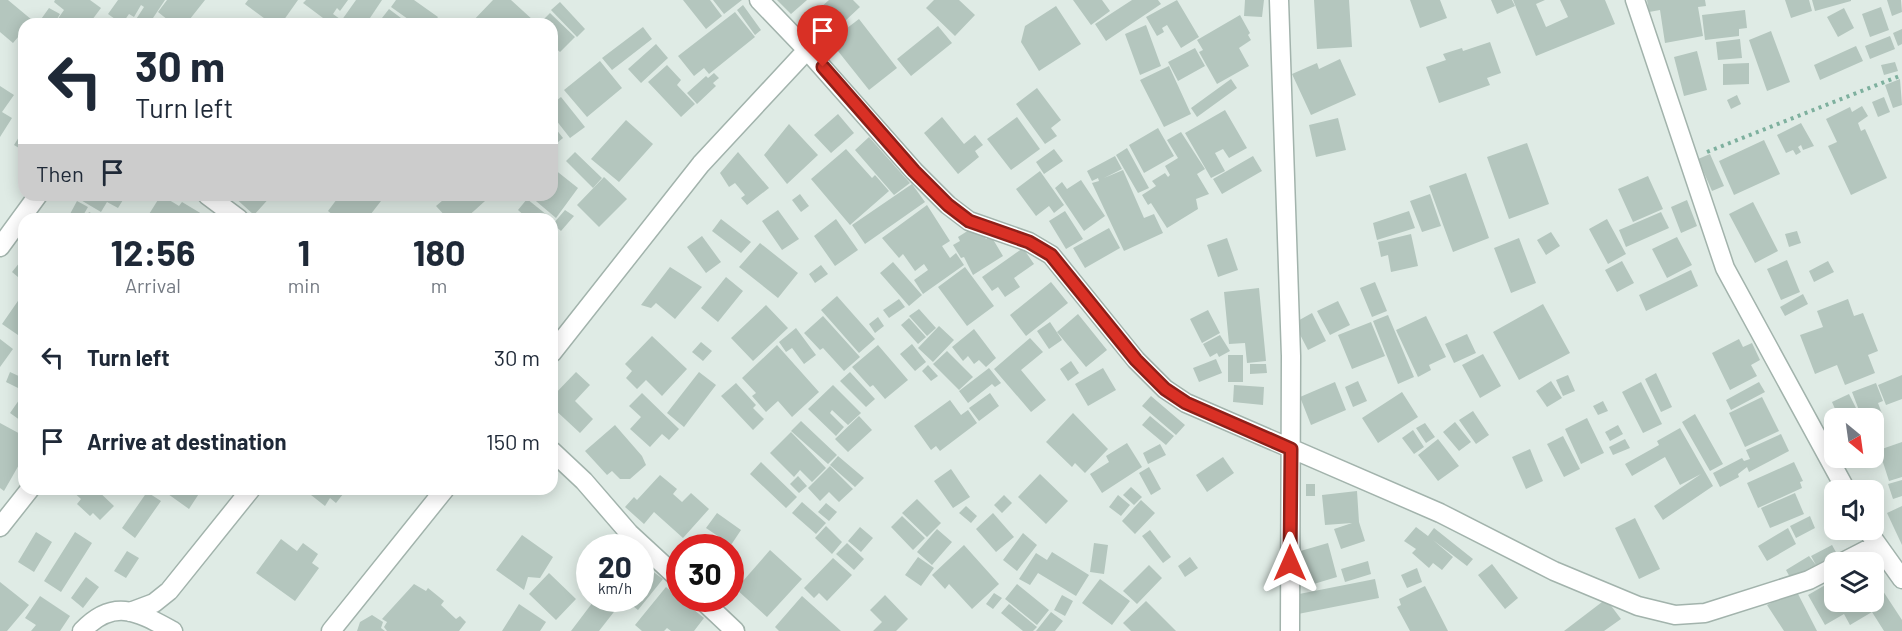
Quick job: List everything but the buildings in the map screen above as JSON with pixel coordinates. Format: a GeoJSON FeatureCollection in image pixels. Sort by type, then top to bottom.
{"type":"FeatureCollection","features":[{"type":"Feature","properties":{"kind":"street"},"geometry":{"type":"LineString","coordinates":[[759,0],[807,50],[914,171],[948,205],[969,221],[1029,242],[1051,255],[1136,360],[1165,389],[1186,403],[1440,513],[1554,571],[1638,606],[1675,615],[1705,613],[1809,580],[1824,572]]}},
{"type":"Feature","properties":{"kind":"street"},"geometry":{"type":"LineString","coordinates":[[1279,0],[1291,356],[1290,631]]}},
{"type":"Feature","properties":{"kind":"street"},"geometry":{"type":"LineString","coordinates":[[1635,0],[1725,268],[1841,480]]}},
{"type":"Feature","properties":{"kind":"street"},"geometry":{"type":"LineString","coordinates":[[558,344],[701,164],[807,50]]}},
{"type":"Feature","properties":{"kind":"street"},"geometry":{"type":"LineString","coordinates":[[0,247],[18,222]]}},
{"type":"Feature","properties":{"kind":"street"},"geometry":{"type":"LineString","coordinates":[[558,457],[584,481],[629,533],[666,567]]}},
{"type":"Feature","properties":{"kind":"street"},"geometry":{"type":"LineString","coordinates":[[0,527],[25,495]]}},
{"type":"Feature","properties":{"kind":"street"},"geometry":{"type":"LineString","coordinates":[[130,612],[154,603],[169,591],[246,495]]}},
{"type":"Feature","properties":{"kind":"street"},"geometry":{"type":"LineString","coordinates":[[331,631],[440,495]]}},
{"type":"Feature","properties":{"kind":"street"},"geometry":{"type":"LineString","coordinates":[[1855,552],[1869,540]]}},
{"type":"Feature","properties":{"kind":"street"},"geometry":{"type":"LineString","coordinates":[[1874,540],[1902,579]]}},
{"type":"Feature","properties":{"kind":"street"},"geometry":{"type":"LineString","coordinates":[[82,631],[99,614],[112,611],[130,612],[173,631]]}},
{"type":"Feature","properties":{"kind":"street"},"geometry":{"type":"LineString","coordinates":[[715,612],[735,631]]}},
{"type":"Feature","properties":{"kind":"path"},"geometry":{"type":"LineString","coordinates":[[1688,160],[1902,75]]}},
{"type":"Feature","properties":{"kind":"route"},"geometry":{"type":"LineString","coordinates":[[823,67],[914,171],[948,205],[969,221],[1029,242],[1051,255],[1136,360],[1165,389],[1186,403],[1291,449],[1290,563]]}}]}
